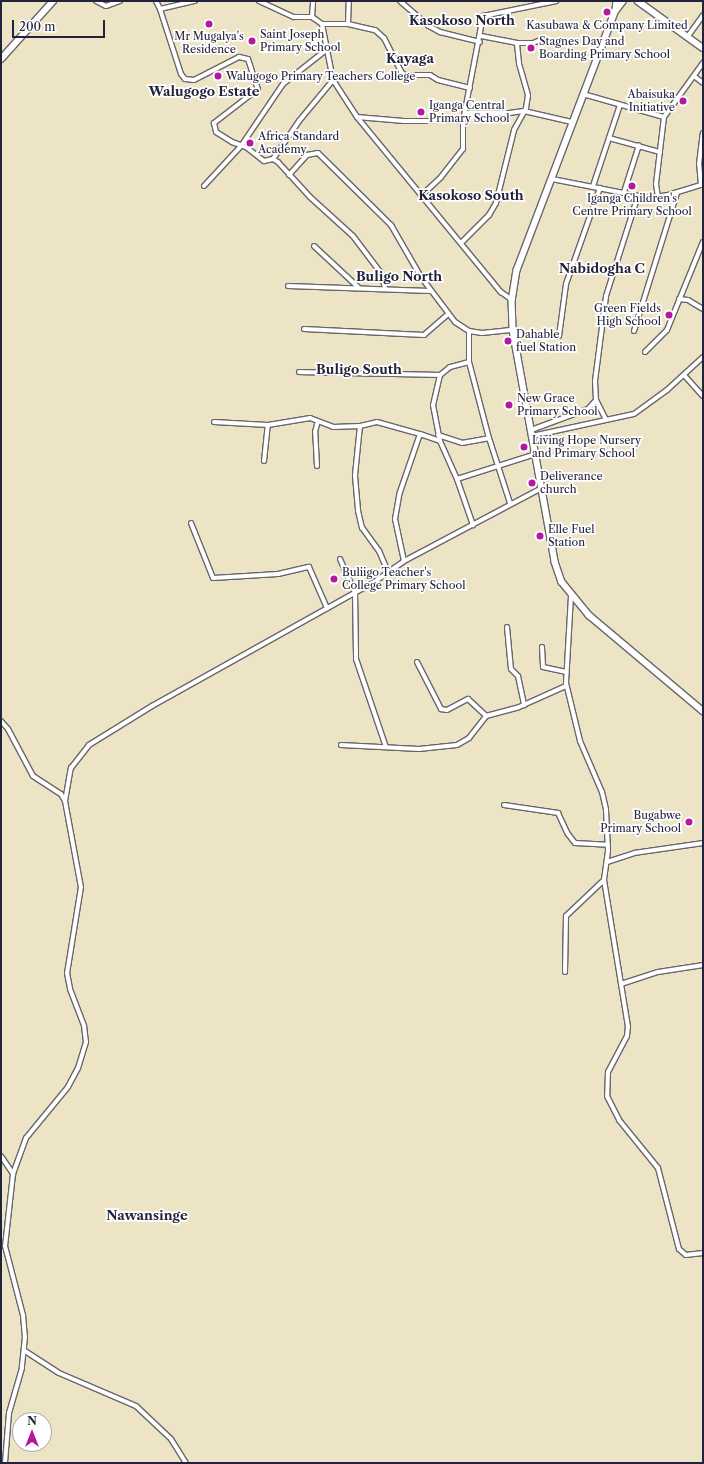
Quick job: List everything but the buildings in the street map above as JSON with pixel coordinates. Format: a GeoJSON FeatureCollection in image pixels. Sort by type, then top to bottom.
{"type":"FeatureCollection","features":[{"type":"Feature","properties":{"kind":"main road"},"geometry":{"type":"LineString","coordinates":[[1,59],[53,1]]}},
{"type":"Feature","properties":{"kind":"street"},"geometry":{"type":"LineString","coordinates":[[96,1],[106,6],[120,1]]}},
{"type":"Feature","properties":{"kind":"street"},"geometry":{"type":"LineString","coordinates":[[156,1],[181,74],[186,79],[194,80],[239,57],[248,59],[258,89],[214,123],[216,132],[221,136],[241,146],[264,161],[273,159],[299,121],[333,80]]}},
{"type":"Feature","properties":{"kind":"street"},"geometry":{"type":"LineString","coordinates":[[160,10],[195,1]]}},
{"type":"Feature","properties":{"kind":"street"},"geometry":{"type":"LineString","coordinates":[[259,1],[294,17],[312,17],[322,24],[348,24],[380,32],[405,76],[430,75],[438,80],[470,88]]}},
{"type":"Feature","properties":{"kind":"street"},"geometry":{"type":"LineString","coordinates":[[270,6],[271,1]]}},
{"type":"Feature","properties":{"kind":"street"},"geometry":{"type":"LineString","coordinates":[[312,17],[313,1]]}},
{"type":"Feature","properties":{"kind":"street"},"geometry":{"type":"LineString","coordinates":[[348,24],[349,1]]}},
{"type":"Feature","properties":{"kind":"street"},"geometry":{"type":"LineString","coordinates":[[400,1],[435,29],[452,37],[480,42]]}},
{"type":"Feature","properties":{"kind":"street"},"geometry":{"type":"LineString","coordinates":[[532,1],[533,6]]}},
{"type":"Feature","properties":{"kind":"street"},"geometry":{"type":"LineString","coordinates":[[422,195],[460,156],[464,144],[463,121],[466,113],[481,36],[481,20],[487,14],[556,1]]}},
{"type":"Feature","properties":{"kind":"street"},"geometry":{"type":"LineString","coordinates":[[617,1],[616,10],[522,254],[512,300],[513,330],[555,562],[562,582],[571,596],[589,616],[703,711]]}},
{"type":"Feature","properties":{"kind":"street"},"geometry":{"type":"LineString","coordinates":[[616,10],[623,1]]}},
{"type":"Feature","properties":{"kind":"street"},"geometry":{"type":"LineString","coordinates":[[632,1],[640,2],[703,48]]}},
{"type":"Feature","properties":{"kind":"street"},"geometry":{"type":"LineString","coordinates":[[688,36],[703,15]]}},
{"type":"Feature","properties":{"kind":"street"},"geometry":{"type":"LineString","coordinates":[[322,24],[333,80],[357,117],[501,292],[512,300]]}},
{"type":"Feature","properties":{"kind":"street"},"geometry":{"type":"LineString","coordinates":[[481,36],[517,43],[532,43],[543,39]]}},
{"type":"Feature","properties":{"kind":"street"},"geometry":{"type":"LineString","coordinates":[[460,243],[489,215],[496,203],[514,130],[524,111],[528,95],[519,63],[517,43]]}},
{"type":"Feature","properties":{"kind":"street"},"geometry":{"type":"LineString","coordinates":[[204,186],[241,146],[283,84],[326,50]]}},
{"type":"Feature","properties":{"kind":"street"},"geometry":{"type":"LineString","coordinates":[[658,197],[656,184],[664,117],[703,63]]}},
{"type":"Feature","properties":{"kind":"street"},"geometry":{"type":"LineString","coordinates":[[694,76],[703,84]]}},
{"type":"Feature","properties":{"kind":"street"},"geometry":{"type":"LineString","coordinates":[[583,94],[664,117]]}},
{"type":"Feature","properties":{"kind":"street"},"geometry":{"type":"LineString","coordinates":[[593,186],[620,105]]}},
{"type":"Feature","properties":{"kind":"street"},"geometry":{"type":"LineString","coordinates":[[466,113],[524,111],[572,122]]}},
{"type":"Feature","properties":{"kind":"street"},"geometry":{"type":"LineString","coordinates":[[357,117],[404,121],[463,121]]}},
{"type":"Feature","properties":{"kind":"street"},"geometry":{"type":"LineString","coordinates":[[552,179],[624,192],[638,196],[658,197],[702,185],[699,164],[703,133]]}},
{"type":"Feature","properties":{"kind":"street"},"geometry":{"type":"LineString","coordinates":[[610,138],[660,152]]}},
{"type":"Feature","properties":{"kind":"street"},"geometry":{"type":"LineString","coordinates":[[624,192],[639,146]]}},
{"type":"Feature","properties":{"kind":"street"},"geometry":{"type":"LineString","coordinates":[[289,175],[307,155],[318,153],[392,225],[430,291],[448,314],[461,327],[469,331],[482,333],[513,330]]}},
{"type":"Feature","properties":{"kind":"street"},"geometry":{"type":"LineString","coordinates":[[273,159],[353,236],[381,273],[385,288]]}},
{"type":"Feature","properties":{"kind":"street"},"geometry":{"type":"LineString","coordinates":[[559,336],[566,284],[600,188]]}},
{"type":"Feature","properties":{"kind":"street"},"geometry":{"type":"LineString","coordinates":[[634,331],[677,192]]}},
{"type":"Feature","properties":{"kind":"street"},"geometry":{"type":"LineString","coordinates":[[606,420],[596,400],[595,381],[606,296],[638,196]]}},
{"type":"Feature","properties":{"kind":"street"},"geometry":{"type":"LineString","coordinates":[[645,352],[667,330],[703,242]]}},
{"type":"Feature","properties":{"kind":"street"},"geometry":{"type":"LineString","coordinates":[[314,246],[359,289]]}},
{"type":"Feature","properties":{"kind":"street"},"geometry":{"type":"LineString","coordinates":[[288,286],[359,289],[385,288],[430,291]]}},
{"type":"Feature","properties":{"kind":"street"},"geometry":{"type":"LineString","coordinates":[[679,299],[703,309]]}},
{"type":"Feature","properties":{"kind":"street"},"geometry":{"type":"LineString","coordinates":[[304,329],[424,335],[448,314]]}},
{"type":"Feature","properties":{"kind":"street"},"geometry":{"type":"LineString","coordinates":[[469,331],[469,362],[488,438],[510,504]]}},
{"type":"Feature","properties":{"kind":"street"},"geometry":{"type":"LineString","coordinates":[[532,433],[634,414],[684,375],[703,357]]}},
{"type":"Feature","properties":{"kind":"street"},"geometry":{"type":"LineString","coordinates":[[299,372],[440,375],[450,367],[469,362]]}},
{"type":"Feature","properties":{"kind":"street"},"geometry":{"type":"LineString","coordinates":[[440,375],[434,405],[438,435],[458,479],[473,525]]}},
{"type":"Feature","properties":{"kind":"street"},"geometry":{"type":"LineString","coordinates":[[684,375],[703,396]]}},
{"type":"Feature","properties":{"kind":"street"},"geometry":{"type":"LineString","coordinates":[[532,433],[588,409],[596,400]]}},
{"type":"Feature","properties":{"kind":"street"},"geometry":{"type":"LineString","coordinates":[[214,422],[268,425],[296,419],[318,421],[333,427],[360,426],[377,422],[440,441]]}},
{"type":"Feature","properties":{"kind":"street"},"geometry":{"type":"LineString","coordinates":[[317,466],[315,432],[318,421]]}},
{"type":"Feature","properties":{"kind":"street"},"geometry":{"type":"LineString","coordinates":[[264,460],[268,425]]}},
{"type":"Feature","properties":{"kind":"street"},"geometry":{"type":"LineString","coordinates":[[360,426],[355,475],[358,510],[362,528],[379,551],[388,572]]}},
{"type":"Feature","properties":{"kind":"street"},"geometry":{"type":"LineString","coordinates":[[404,560],[396,529],[395,509],[420,434]]}},
{"type":"Feature","properties":{"kind":"street"},"geometry":{"type":"LineString","coordinates":[[438,435],[462,444],[488,438]]}},
{"type":"Feature","properties":{"kind":"street"},"geometry":{"type":"LineString","coordinates":[[458,479],[536,454]]}},
{"type":"Feature","properties":{"kind":"street"},"geometry":{"type":"LineString","coordinates":[[65,801],[71,768],[89,745],[355,592],[388,572],[404,560],[542,488]]}},
{"type":"Feature","properties":{"kind":"street"},"geometry":{"type":"LineString","coordinates":[[191,523],[213,578],[278,574],[309,567],[327,608]]}},
{"type":"Feature","properties":{"kind":"street"},"geometry":{"type":"LineString","coordinates":[[340,560],[355,592],[356,659],[386,747]]}},
{"type":"Feature","properties":{"kind":"street"},"geometry":{"type":"LineString","coordinates":[[571,596],[570,641],[566,672],[566,686],[580,741],[604,800],[608,845],[604,880],[621,984],[627,1036],[608,1072],[607,1096],[620,1120],[658,1168],[679,1249],[686,1255],[703,1253]]}},
{"type":"Feature","properties":{"kind":"street"},"geometry":{"type":"LineString","coordinates":[[507,627],[512,669],[518,676],[524,705]]}},
{"type":"Feature","properties":{"kind":"street"},"geometry":{"type":"LineString","coordinates":[[542,647],[543,667],[566,672]]}},
{"type":"Feature","properties":{"kind":"street"},"geometry":{"type":"LineString","coordinates":[[417,662],[441,709],[447,710],[468,699],[486,716]]}},
{"type":"Feature","properties":{"kind":"street"},"geometry":{"type":"LineString","coordinates":[[341,745],[419,749],[457,744],[469,738],[486,716],[524,705],[566,686]]}},
{"type":"Feature","properties":{"kind":"street"},"geometry":{"type":"LineString","coordinates":[[1,721],[8,729],[34,776],[61,794],[65,801],[81,887],[67,973],[70,989],[84,1026],[86,1042],[78,1068],[68,1087],[26,1138],[13,1174],[5,1246],[23,1315],[25,1351],[9,1413],[5,1463]]}},
{"type":"Feature","properties":{"kind":"street"},"geometry":{"type":"LineString","coordinates":[[504,805],[558,813],[568,834],[576,843],[608,845]]}},
{"type":"Feature","properties":{"kind":"street"},"geometry":{"type":"LineString","coordinates":[[607,862],[634,853],[703,844]]}},
{"type":"Feature","properties":{"kind":"street"},"geometry":{"type":"LineString","coordinates":[[565,972],[566,916],[604,880]]}},
{"type":"Feature","properties":{"kind":"street"},"geometry":{"type":"LineString","coordinates":[[621,984],[658,972],[703,965]]}},
{"type":"Feature","properties":{"kind":"street"},"geometry":{"type":"LineString","coordinates":[[1,1156],[13,1174]]}},
{"type":"Feature","properties":{"kind":"street"},"geometry":{"type":"LineString","coordinates":[[25,1351],[59,1373],[136,1406],[171,1439],[186,1463]]}},
{"type":"Feature","properties":{"kind":"place","name":"Kasubawa & Company Limited"},"geometry":{"type":"Point","coordinates":[607,12]}},
{"type":"Feature","properties":{"kind":"place","name":"Mr Mugalya's Residence"},"geometry":{"type":"Point","coordinates":[209,24]}},
{"type":"Feature","properties":{"kind":"place","name":"Saint Joseph Primary School"},"geometry":{"type":"Point","coordinates":[252,41]}},
{"type":"Feature","properties":{"kind":"place","name":"Stagnes Day and Boarding Primary School"},"geometry":{"type":"Point","coordinates":[531,48]}},
{"type":"Feature","properties":{"kind":"place","name":"Walugogo Primary Teachers College"},"geometry":{"type":"Point","coordinates":[218,76]}},
{"type":"Feature","properties":{"kind":"place","name":"Abaisuka Initiative"},"geometry":{"type":"Point","coordinates":[683,101]}},
{"type":"Feature","properties":{"kind":"place","name":"Iganga Central Primary School"},"geometry":{"type":"Point","coordinates":[421,112]}},
{"type":"Feature","properties":{"kind":"place","name":"Africa Standard Academy"},"geometry":{"type":"Point","coordinates":[250,143]}},
{"type":"Feature","properties":{"kind":"place","name":"Iganga Children's Centre Primary School"},"geometry":{"type":"Point","coordinates":[632,186]}},
{"type":"Feature","properties":{"kind":"place","name":"Green Fields High School"},"geometry":{"type":"Point","coordinates":[669,315]}},
{"type":"Feature","properties":{"kind":"place","name":"Dahable fuel Station"},"geometry":{"type":"Point","coordinates":[508,341]}},
{"type":"Feature","properties":{"kind":"place","name":"New Grace Primary School"},"geometry":{"type":"Point","coordinates":[509,405]}},
{"type":"Feature","properties":{"kind":"place","name":"Living Hope Nursery and Primary School"},"geometry":{"type":"Point","coordinates":[524,447]}},
{"type":"Feature","properties":{"kind":"place","name":"Deliverance church"},"geometry":{"type":"Point","coordinates":[532,483]}},
{"type":"Feature","properties":{"kind":"place","name":"Elle Fuel Station"},"geometry":{"type":"Point","coordinates":[540,536]}},
{"type":"Feature","properties":{"kind":"place","name":"Buliigo Teacher's College Primary School"},"geometry":{"type":"Point","coordinates":[334,579]}},
{"type":"Feature","properties":{"kind":"place","name":"Bugabwe Primary School"},"geometry":{"type":"Point","coordinates":[689,822]}},
{"type":"Feature","properties":{"kind":"district","name":"Kasokoso North"},"geometry":{"type":"Point","coordinates":[462,20]}},
{"type":"Feature","properties":{"kind":"district","name":"Kayaga"},"geometry":{"type":"Point","coordinates":[410,58]}},
{"type":"Feature","properties":{"kind":"district","name":"Walugogo Estate"},"geometry":{"type":"Point","coordinates":[204,91]}},
{"type":"Feature","properties":{"kind":"district","name":"Kasokoso South"},"geometry":{"type":"Point","coordinates":[471,195]}},
{"type":"Feature","properties":{"kind":"district","name":"Nabidogha C"},"geometry":{"type":"Point","coordinates":[602,268]}},
{"type":"Feature","properties":{"kind":"district","name":"Buligo North"},"geometry":{"type":"Point","coordinates":[399,276]}},
{"type":"Feature","properties":{"kind":"district","name":"Buligo South"},"geometry":{"type":"Point","coordinates":[359,369]}},
{"type":"Feature","properties":{"kind":"district","name":"Nawansinge"},"geometry":{"type":"Point","coordinates":[147,1215]}}]}
